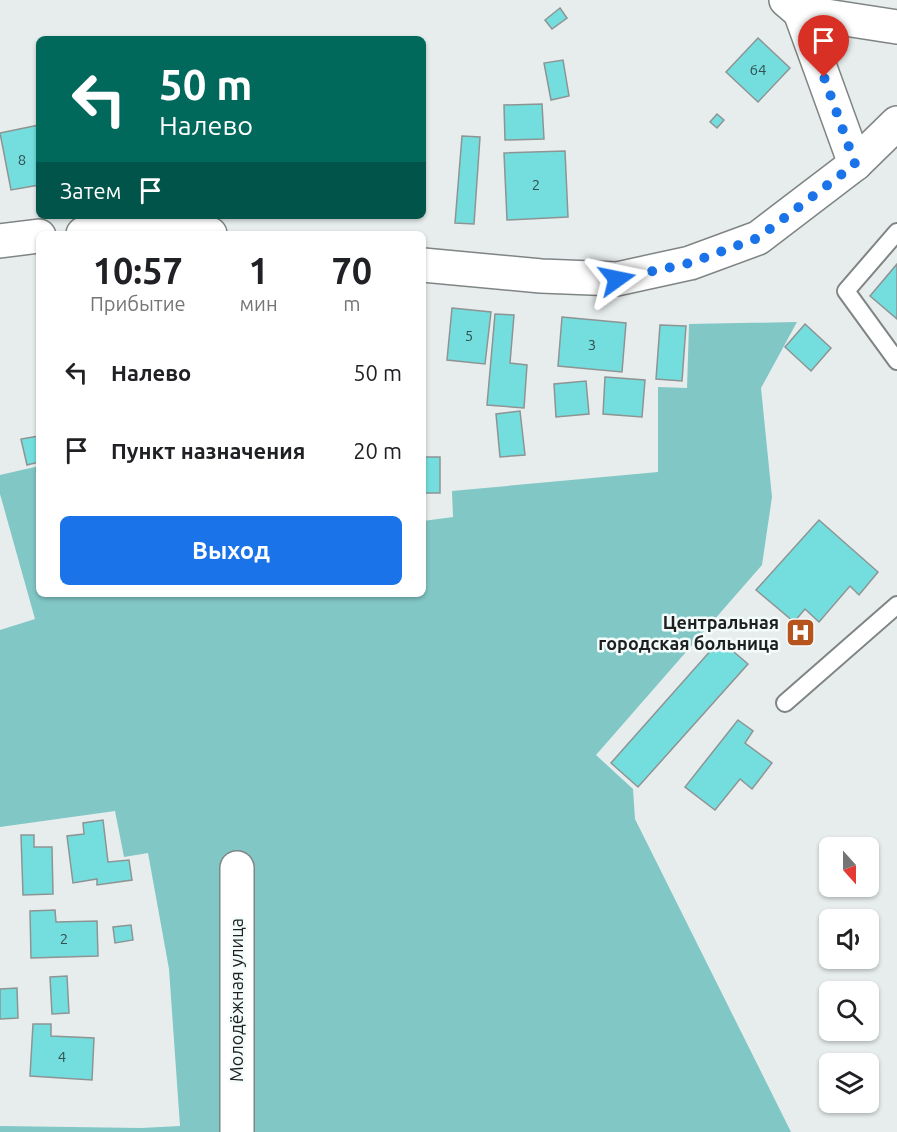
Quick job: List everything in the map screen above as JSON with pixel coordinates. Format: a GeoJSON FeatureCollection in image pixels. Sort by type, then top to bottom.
{"type":"FeatureCollection","features":[{"type":"Feature","properties":{"kind":"street"},"geometry":{"type":"LineString","coordinates":[[793,6],[897,27]]}},
{"type":"Feature","properties":{"kind":"street"},"geometry":{"type":"LineString","coordinates":[[793,6],[855,164]]}},
{"type":"Feature","properties":{"kind":"street"},"geometry":{"type":"LineString","coordinates":[[426,265],[541,276],[617,279],[690,263],[758,238],[855,164],[897,123]]}},
{"type":"Feature","properties":{"kind":"street"},"geometry":{"type":"LineString","coordinates":[[144,231],[184,229],[194,231]]}},
{"type":"Feature","properties":{"kind":"street"},"geometry":{"type":"LineString","coordinates":[[0,241],[36,237]]}},
{"type":"Feature","properties":{"kind":"street","name":"Молодёжная улица"},"geometry":{"type":"LineString","coordinates":[[237,868],[237,1132]]}},
{"type":"Feature","properties":{"kind":"lane"},"geometry":{"type":"LineString","coordinates":[[897,232],[846,291],[897,361]]}},
{"type":"Feature","properties":{"kind":"lane"},"geometry":{"type":"LineString","coordinates":[[786,704],[897,606]]}},
{"type":"Feature","properties":{"kind":"shaded area"},"geometry":{"type":"Polygon","coordinates":[[[797,322],[761,388],[772,497],[762,565],[596,755],[633,789],[635,819],[791,1132],[0,1132],[0,1126],[141,1128],[180,1126],[169,969],[148,853],[124,857],[115,811],[0,827],[0,630],[35,619],[0,494],[0,475],[36,467],[36,597],[426,597],[426,521],[453,517],[452,491],[658,472],[658,387],[687,388],[689,324],[797,322]]]}},
{"type":"Feature","properties":{"kind":"building"},"geometry":{"type":"Polygon","coordinates":[[[560,8],[567,18],[552,29],[545,20],[560,8]]]}},
{"type":"Feature","properties":{"kind":"building"},"geometry":{"type":"Polygon","coordinates":[[[758,38],[790,68],[758,102],[726,72],[758,38]]]}},
{"type":"Feature","properties":{"kind":"building"},"geometry":{"type":"Polygon","coordinates":[[[563,60],[569,96],[551,100],[544,63],[563,60]]]}},
{"type":"Feature","properties":{"kind":"building"},"geometry":{"type":"Polygon","coordinates":[[[542,104],[544,139],[505,140],[504,105],[542,104]]]}},
{"type":"Feature","properties":{"kind":"building"},"geometry":{"type":"Polygon","coordinates":[[[717,114],[724,120],[717,128],[710,122],[717,114]]]}},
{"type":"Feature","properties":{"kind":"building"},"geometry":{"type":"Polygon","coordinates":[[[36,126],[36,186],[11,190],[0,133],[36,126]]]}},
{"type":"Feature","properties":{"kind":"building"},"geometry":{"type":"Polygon","coordinates":[[[462,136],[480,137],[474,224],[455,223],[462,136]]]}},
{"type":"Feature","properties":{"kind":"building"},"geometry":{"type":"Polygon","coordinates":[[[565,151],[568,217],[507,220],[504,153],[565,151]]]}},
{"type":"Feature","properties":{"kind":"building"},"geometry":{"type":"Polygon","coordinates":[[[897,264],[897,319],[870,296],[897,264]]]}},
{"type":"Feature","properties":{"kind":"building"},"geometry":{"type":"Polygon","coordinates":[[[452,308],[491,312],[485,364],[447,360],[452,308]]]}},
{"type":"Feature","properties":{"kind":"building"},"geometry":{"type":"Polygon","coordinates":[[[495,314],[514,315],[510,363],[527,365],[524,408],[487,405],[495,314]]]}},
{"type":"Feature","properties":{"kind":"building"},"geometry":{"type":"Polygon","coordinates":[[[562,317],[626,323],[622,372],[558,366],[562,317]]]}},
{"type":"Feature","properties":{"kind":"building"},"geometry":{"type":"Polygon","coordinates":[[[805,324],[831,348],[811,371],[785,347],[805,324]]]}},
{"type":"Feature","properties":{"kind":"building"},"geometry":{"type":"Polygon","coordinates":[[[660,325],[686,326],[682,381],[656,379],[660,325]]]}},
{"type":"Feature","properties":{"kind":"building"},"geometry":{"type":"Polygon","coordinates":[[[605,377],[645,380],[642,417],[603,414],[605,377]]]}},
{"type":"Feature","properties":{"kind":"building"},"geometry":{"type":"Polygon","coordinates":[[[586,381],[589,414],[556,417],[554,384],[586,381]]]}},
{"type":"Feature","properties":{"kind":"building"},"geometry":{"type":"Polygon","coordinates":[[[520,411],[525,455],[500,457],[496,414],[520,411]]]}},
{"type":"Feature","properties":{"kind":"building"},"geometry":{"type":"Polygon","coordinates":[[[36,436],[36,463],[27,465],[21,439],[36,436]]]}},
{"type":"Feature","properties":{"kind":"building"},"geometry":{"type":"Polygon","coordinates":[[[426,457],[440,457],[440,493],[426,493],[426,457]]]}},
{"type":"Feature","properties":{"kind":"building"},"geometry":{"type":"Polygon","coordinates":[[[819,520],[878,572],[859,595],[850,586],[819,622],[805,609],[794,622],[756,590],[819,520]]]}},
{"type":"Feature","properties":{"kind":"building"},"geometry":{"type":"Polygon","coordinates":[[[720,640],[748,664],[638,787],[611,763],[720,640]]]}},
{"type":"Feature","properties":{"kind":"building"},"geometry":{"type":"Polygon","coordinates":[[[738,720],[753,731],[745,743],[772,763],[752,789],[740,779],[715,810],[685,787],[738,720]]]}},
{"type":"Feature","properties":{"kind":"building"},"geometry":{"type":"Polygon","coordinates":[[[103,820],[108,862],[129,860],[132,880],[97,885],[97,879],[73,883],[67,836],[84,834],[83,823],[103,820]]]}},
{"type":"Feature","properties":{"kind":"building"},"geometry":{"type":"Polygon","coordinates":[[[21,835],[34,835],[34,847],[52,847],[53,894],[23,895],[21,835]]]}},
{"type":"Feature","properties":{"kind":"building"},"geometry":{"type":"Polygon","coordinates":[[[55,910],[56,922],[97,921],[98,956],[31,958],[30,911],[55,910]]]}},
{"type":"Feature","properties":{"kind":"building"},"geometry":{"type":"Polygon","coordinates":[[[131,925],[133,940],[115,943],[113,927],[131,925]]]}},
{"type":"Feature","properties":{"kind":"building"},"geometry":{"type":"Polygon","coordinates":[[[67,976],[69,1013],[52,1014],[50,977],[67,976]]]}},
{"type":"Feature","properties":{"kind":"building"},"geometry":{"type":"Polygon","coordinates":[[[17,988],[18,1018],[0,1019],[0,989],[17,988]]]}},
{"type":"Feature","properties":{"kind":"building"},"geometry":{"type":"Polygon","coordinates":[[[33,1024],[51,1024],[51,1036],[94,1038],[92,1080],[30,1076],[33,1024]]]}},
{"type":"Feature","properties":{"kind":"place","name":"Центральная городская больница"},"geometry":{"type":"Point","coordinates":[800,633]}},
{"type":"Feature","properties":{"kind":"route"},"geometry":{"type":"LineString","coordinates":[[617,279],[690,263],[758,238],[855,164],[824,77]]}}]}
